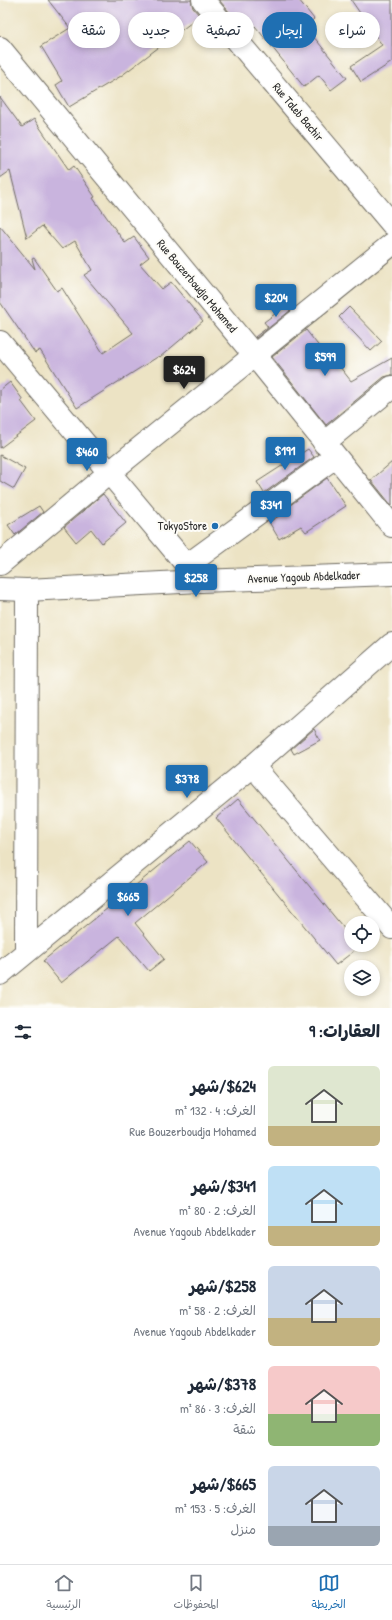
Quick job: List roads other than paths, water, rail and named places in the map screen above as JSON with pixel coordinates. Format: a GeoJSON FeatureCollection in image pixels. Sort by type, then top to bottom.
{"type":"FeatureCollection","features":[{"type":"Feature","properties":{"kind":"street","name":"Rue Taleb Bachir"},"geometry":{"type":"LineString","coordinates":[[203,0],[392,224]]}},
{"type":"Feature","properties":{"kind":"street","name":"Rue Bouzerboudja Mohamed"},"geometry":{"type":"LineString","coordinates":[[0,48],[254,355],[330,450],[389,516]]}},
{"type":"Feature","properties":{"kind":"street"},"geometry":{"type":"LineString","coordinates":[[0,564],[109,473],[392,244]]}},
{"type":"Feature","properties":{"kind":"street"},"geometry":{"type":"LineString","coordinates":[[0,342],[193,573],[330,450],[392,387]]}},
{"type":"Feature","properties":{"kind":"street","name":"Avenue Yagoub Abdelkader"},"geometry":{"type":"LineString","coordinates":[[0,589],[27,590],[193,573],[392,574]]}},
{"type":"Feature","properties":{"kind":"street"},"geometry":{"type":"LineString","coordinates":[[26,952],[27,590]]}},
{"type":"Feature","properties":{"kind":"street"},"geometry":{"type":"LineString","coordinates":[[0,974],[253,766],[392,644]]}},
{"type":"Feature","properties":{"kind":"street"},"geometry":{"type":"LineString","coordinates":[[253,766],[392,928]]}},
{"type":"Feature","properties":{"kind":"place","name":"TokyoStore"},"geometry":{"type":"Point","coordinates":[215,526]}}]}
